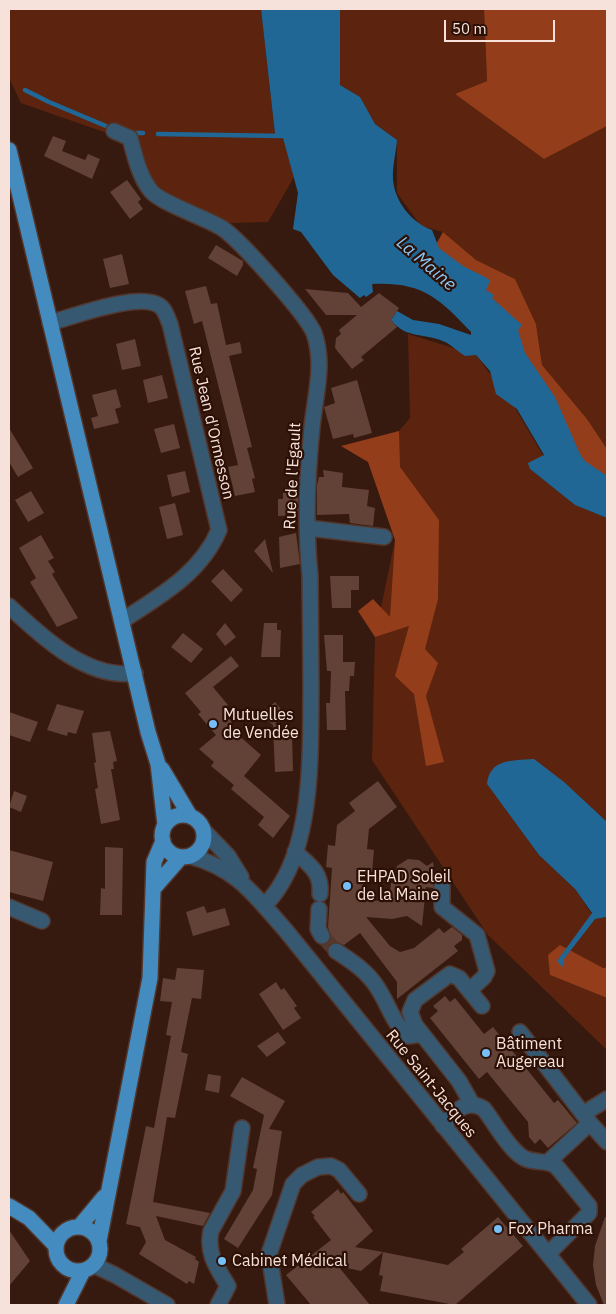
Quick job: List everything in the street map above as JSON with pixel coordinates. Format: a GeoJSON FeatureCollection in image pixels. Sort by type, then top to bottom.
{"type":"FeatureCollection","features":[{"type":"Feature","properties":{"kind":"main road"},"geometry":{"type":"LineString","coordinates":[[9,150],[14,193],[50,323],[158,764],[165,825],[163,841],[154,862],[150,978],[107,1194],[99,1241],[100,1254],[88,1268],[68,1301]]}},
{"type":"Feature","properties":{"kind":"main road"},"geometry":{"type":"LineString","coordinates":[[153,889],[185,856],[200,849],[204,837],[201,825],[190,816],[158,764]]}},
{"type":"Feature","properties":{"kind":"main road"},"geometry":{"type":"LineString","coordinates":[[165,825],[176,816],[190,816]]}},
{"type":"Feature","properties":{"kind":"main road"},"geometry":{"type":"LineString","coordinates":[[163,841],[169,852],[185,856]]}},
{"type":"Feature","properties":{"kind":"main road"},"geometry":{"type":"LineString","coordinates":[[88,1268],[73,1271],[65,1267],[58,1259],[56,1246],[58,1240],[73,1228],[107,1194]]}},
{"type":"Feature","properties":{"kind":"main road"},"geometry":{"type":"LineString","coordinates":[[9,1206],[29,1218],[56,1246]]}},
{"type":"Feature","properties":{"kind":"main road"},"geometry":{"type":"LineString","coordinates":[[29,1218],[91,1232],[99,1241]]}},
{"type":"Feature","properties":{"kind":"main road"},"geometry":{"type":"LineString","coordinates":[[65,1267],[68,1301]]}},
{"type":"Feature","properties":{"kind":"street","name":"Rue de l'Egault"},"geometry":{"type":"LineString","coordinates":[[114,131],[130,138],[139,169],[152,192],[222,228],[273,278],[313,331],[318,348],[319,371],[309,464],[311,751],[307,807],[295,852],[274,896],[264,906]]}},
{"type":"Feature","properties":{"kind":"street","name":"Rue Jean d'Ormesson"},"geometry":{"type":"LineString","coordinates":[[50,323],[132,301],[150,302],[163,308],[170,324],[219,530],[213,545],[188,575],[159,597],[123,620]]}},
{"type":"Feature","properties":{"kind":"street"},"geometry":{"type":"LineString","coordinates":[[308,528],[384,537]]}},
{"type":"Feature","properties":{"kind":"street"},"geometry":{"type":"LineString","coordinates":[[9,606],[38,633],[79,660],[118,675],[135,673]]}},
{"type":"Feature","properties":{"kind":"street","name":"Rue Saint-Jacques"},"geometry":{"type":"LineString","coordinates":[[204,831],[228,856],[246,885],[589,1305]]}},
{"type":"Feature","properties":{"kind":"street"},"geometry":{"type":"LineString","coordinates":[[295,852],[309,864],[321,881],[318,929],[322,936]]}},
{"type":"Feature","properties":{"kind":"street","name":"Rue Saint-Jacques"},"geometry":{"type":"LineString","coordinates":[[185,856],[212,862],[246,885]]}},
{"type":"Feature","properties":{"kind":"street"},"geometry":{"type":"LineString","coordinates":[[442,882],[442,907],[477,935],[487,966],[484,977],[470,990]]}},
{"type":"Feature","properties":{"kind":"street"},"geometry":{"type":"LineString","coordinates":[[9,907],[42,922]]}},
{"type":"Feature","properties":{"kind":"street"},"geometry":{"type":"LineString","coordinates":[[336,951],[359,966],[376,985],[400,1029],[408,1036],[422,1034]]}},
{"type":"Feature","properties":{"kind":"street"},"geometry":{"type":"LineString","coordinates":[[472,1104],[459,1081],[411,1018],[410,1006],[415,1000],[450,974],[460,978],[482,1006]]}},
{"type":"Feature","properties":{"kind":"street"},"geometry":{"type":"LineString","coordinates":[[520,1032],[607,1142]]}},
{"type":"Feature","properties":{"kind":"street"},"geometry":{"type":"LineString","coordinates":[[548,1162],[587,1118],[607,1099]]}},
{"type":"Feature","properties":{"kind":"street"},"geometry":{"type":"LineString","coordinates":[[443,1126],[463,1106],[472,1104],[484,1109],[517,1153],[533,1161],[553,1163],[563,1173],[589,1206],[589,1213],[548,1254]]}},
{"type":"Feature","properties":{"kind":"street"},"geometry":{"type":"LineString","coordinates":[[218,1305],[228,1286],[212,1258],[209,1238],[211,1230],[233,1191],[242,1128]]}},
{"type":"Feature","properties":{"kind":"street"},"geometry":{"type":"LineString","coordinates":[[277,1305],[269,1254],[293,1184],[302,1175],[318,1167],[331,1166],[339,1170],[359,1194]]}},
{"type":"Feature","properties":{"kind":"street"},"geometry":{"type":"LineString","coordinates":[[88,1268],[115,1275],[167,1305]]}},
{"type":"Feature","properties":{"kind":"shaded area"},"geometry":{"type":"Polygon","coordinates":[[[9,9],[261,9],[275,134],[283,138],[294,177],[268,222],[231,223],[204,214],[171,197],[149,177],[121,138],[21,103],[9,78],[9,9]]]}},
{"type":"Feature","properties":{"kind":"shaded area"},"geometry":{"type":"Polygon","coordinates":[[[340,9],[484,9],[487,81],[455,94],[544,159],[607,126],[607,449],[587,419],[542,365],[536,324],[515,279],[476,260],[443,232],[421,226],[397,193],[397,140],[375,124],[359,97],[340,85],[340,9]]]}},
{"type":"Feature","properties":{"kind":"shaded area"},"geometry":{"type":"Polygon","coordinates":[[[484,9],[607,9],[607,126],[544,159],[455,94],[487,81],[484,9]]]}},
{"type":"Feature","properties":{"kind":"shaded area"},"geometry":{"type":"Polygon","coordinates":[[[443,232],[476,260],[515,279],[536,324],[542,365],[587,419],[607,449],[607,479],[579,471],[434,248],[443,232]]]}},
{"type":"Feature","properties":{"kind":"shaded area"},"geometry":{"type":"Polygon","coordinates":[[[408,334],[476,355],[514,406],[544,457],[531,470],[575,505],[607,518],[607,823],[487,784],[539,855],[575,889],[595,919],[607,917],[607,967],[550,975],[607,998],[607,1050],[488,935],[372,760],[375,637],[395,540],[399,431],[410,418],[408,334]]]}},
{"type":"Feature","properties":{"kind":"shaded area"},"geometry":{"type":"Polygon","coordinates":[[[399,431],[400,467],[439,520],[438,599],[425,649],[438,663],[426,696],[444,762],[426,766],[414,694],[395,676],[409,626],[375,637],[358,611],[373,599],[390,617],[395,540],[368,462],[341,446],[399,431]]]}},
{"type":"Feature","properties":{"kind":"shaded area"},"geometry":{"type":"Polygon","coordinates":[[[560,945],[603,968],[607,967],[607,998],[550,975],[548,955],[560,945]]]}},
{"type":"Feature","properties":{"kind":"water","name":"La Maine"},"geometry":{"type":"Polygon","coordinates":[[[261,9],[340,9],[340,85],[360,97],[375,124],[397,140],[393,180],[394,188],[401,204],[411,217],[432,230],[439,248],[463,266],[490,281],[486,290],[494,295],[492,298],[522,325],[518,330],[525,353],[555,397],[580,454],[585,461],[607,476],[607,518],[575,505],[530,469],[528,463],[544,455],[517,409],[496,394],[490,371],[476,355],[465,356],[445,342],[410,333],[397,326],[391,320],[397,311],[413,320],[439,324],[471,335],[471,332],[449,309],[428,294],[417,289],[389,284],[372,284],[373,292],[366,297],[364,295],[360,298],[333,275],[301,232],[293,229],[298,193],[283,138],[275,134],[261,9]]]}},
{"type":"Feature","properties":{"kind":"water"},"geometry":{"type":"Polygon","coordinates":[[[534,759],[564,782],[607,822],[607,917],[595,919],[564,959],[563,967],[557,961],[592,913],[575,889],[539,855],[487,784],[489,776],[497,765],[503,762],[534,759]]]}},
{"type":"Feature","properties":{"kind":"building"},"geometry":{"type":"Polygon","coordinates":[[[53,136],[66,141],[62,151],[85,160],[88,154],[100,159],[92,179],[44,156],[53,136]]]}},
{"type":"Feature","properties":{"kind":"building"},"geometry":{"type":"Polygon","coordinates":[[[127,180],[141,199],[138,202],[143,209],[130,219],[110,192],[127,180]]]}},
{"type":"Feature","properties":{"kind":"building"},"geometry":{"type":"Polygon","coordinates":[[[216,245],[243,261],[237,276],[208,258],[216,245]]]}},
{"type":"Feature","properties":{"kind":"building"},"geometry":{"type":"Polygon","coordinates":[[[122,254],[129,284],[110,288],[103,259],[122,254]]]}},
{"type":"Feature","properties":{"kind":"building"},"geometry":{"type":"Polygon","coordinates":[[[206,286],[211,304],[217,303],[226,345],[240,342],[242,353],[229,356],[252,447],[247,448],[255,478],[252,479],[255,492],[235,496],[228,467],[238,465],[231,436],[202,321],[194,324],[185,291],[206,286]]]}},
{"type":"Feature","properties":{"kind":"building"},"geometry":{"type":"Polygon","coordinates":[[[305,289],[348,293],[361,307],[379,293],[399,308],[391,320],[397,327],[361,357],[364,360],[352,369],[335,348],[336,338],[341,334],[339,330],[357,315],[326,315],[305,289]]]}},
{"type":"Feature","properties":{"kind":"building"},"geometry":{"type":"Polygon","coordinates":[[[135,339],[141,366],[122,370],[116,344],[135,339]]]}},
{"type":"Feature","properties":{"kind":"building"},"geometry":{"type":"Polygon","coordinates":[[[162,375],[168,398],[148,403],[143,380],[162,375]]]}},
{"type":"Feature","properties":{"kind":"building"},"geometry":{"type":"Polygon","coordinates":[[[357,380],[372,433],[354,438],[353,434],[333,439],[324,407],[335,403],[331,388],[357,380]]]}},
{"type":"Feature","properties":{"kind":"building"},"geometry":{"type":"Polygon","coordinates":[[[116,389],[121,407],[115,409],[119,423],[94,429],[91,418],[98,416],[92,395],[116,389]]]}},
{"type":"Feature","properties":{"kind":"building"},"geometry":{"type":"Polygon","coordinates":[[[174,424],[180,448],[161,453],[154,429],[174,424]]]}},
{"type":"Feature","properties":{"kind":"building"},"geometry":{"type":"Polygon","coordinates":[[[9,428],[33,468],[18,477],[9,462],[9,428]]]}},
{"type":"Feature","properties":{"kind":"building"},"geometry":{"type":"Polygon","coordinates":[[[323,470],[343,473],[342,487],[369,490],[367,506],[375,508],[373,526],[350,523],[349,514],[317,515],[317,485],[319,477],[324,477],[323,470]]]}},
{"type":"Feature","properties":{"kind":"building"},"geometry":{"type":"Polygon","coordinates":[[[185,471],[190,492],[172,497],[167,475],[185,471]]]}},
{"type":"Feature","properties":{"kind":"building"},"geometry":{"type":"Polygon","coordinates":[[[298,486],[298,515],[278,516],[278,499],[283,499],[283,488],[298,486]]]}},
{"type":"Feature","properties":{"kind":"building"},"geometry":{"type":"Polygon","coordinates":[[[31,491],[44,513],[28,522],[15,500],[31,491]]]}},
{"type":"Feature","properties":{"kind":"building"},"geometry":{"type":"Polygon","coordinates":[[[175,503],[183,535],[167,539],[159,507],[175,503]]]}},
{"type":"Feature","properties":{"kind":"building"},"geometry":{"type":"Polygon","coordinates":[[[296,533],[300,564],[280,568],[279,537],[296,533]]]}},
{"type":"Feature","properties":{"kind":"building"},"geometry":{"type":"Polygon","coordinates":[[[41,535],[54,558],[48,561],[55,572],[52,574],[78,618],[57,627],[30,582],[36,578],[19,548],[41,535]]]}},
{"type":"Feature","properties":{"kind":"building"},"geometry":{"type":"Polygon","coordinates":[[[265,539],[273,573],[254,551],[265,539]]]}},
{"type":"Feature","properties":{"kind":"building"},"geometry":{"type":"Polygon","coordinates":[[[223,569],[243,590],[231,602],[211,581],[223,569]]]}},
{"type":"Feature","properties":{"kind":"building"},"geometry":{"type":"Polygon","coordinates":[[[330,576],[359,576],[359,590],[351,590],[351,608],[332,608],[330,576]]]}},
{"type":"Feature","properties":{"kind":"building"},"geometry":{"type":"Polygon","coordinates":[[[225,623],[236,637],[225,646],[216,634],[225,623]]]}},
{"type":"Feature","properties":{"kind":"building"},"geometry":{"type":"Polygon","coordinates":[[[264,623],[277,623],[277,630],[281,630],[280,657],[261,657],[264,623]]]}},
{"type":"Feature","properties":{"kind":"building"},"geometry":{"type":"Polygon","coordinates":[[[183,633],[203,649],[191,663],[171,647],[183,633]]]}},
{"type":"Feature","properties":{"kind":"building"},"geometry":{"type":"Polygon","coordinates":[[[324,635],[343,635],[343,662],[355,662],[354,676],[350,676],[349,691],[345,691],[346,730],[327,730],[326,703],[330,703],[331,671],[327,671],[324,635]]]}},
{"type":"Feature","properties":{"kind":"building"},"geometry":{"type":"Polygon","coordinates":[[[231,656],[239,666],[213,687],[228,705],[222,710],[232,722],[228,726],[261,755],[244,776],[290,816],[273,838],[258,825],[264,817],[231,789],[234,785],[211,766],[214,762],[199,749],[216,735],[198,714],[201,712],[185,693],[231,656]]]}},
{"type":"Feature","properties":{"kind":"building"},"geometry":{"type":"Polygon","coordinates":[[[275,702],[284,713],[275,724],[292,734],[293,771],[275,772],[273,725],[260,715],[275,702]]]}},
{"type":"Feature","properties":{"kind":"building"},"geometry":{"type":"Polygon","coordinates":[[[57,704],[84,711],[76,734],[68,732],[67,736],[47,730],[57,704]]]}},
{"type":"Feature","properties":{"kind":"building"},"geometry":{"type":"Polygon","coordinates":[[[9,712],[38,722],[30,742],[9,735],[9,712]]]}},
{"type":"Feature","properties":{"kind":"building"},"geometry":{"type":"Polygon","coordinates":[[[110,731],[117,761],[113,762],[114,769],[111,769],[120,820],[101,824],[95,789],[98,788],[92,733],[110,731]]]}},
{"type":"Feature","properties":{"kind":"building","name":"EHPAD Soleil de la Maine"},"geometry":{"type":"Polygon","coordinates":[[[378,781],[397,807],[369,829],[367,849],[374,850],[372,872],[364,872],[362,899],[389,902],[391,883],[393,883],[397,866],[408,859],[419,860],[427,866],[433,862],[435,876],[433,888],[426,887],[422,926],[407,916],[392,919],[366,917],[390,946],[400,952],[414,948],[439,928],[444,933],[452,927],[462,935],[462,940],[454,946],[458,951],[397,999],[397,982],[360,933],[344,945],[336,942],[328,947],[324,947],[331,937],[328,927],[332,868],[326,867],[328,845],[335,846],[337,825],[355,811],[349,803],[378,781]]]}},
{"type":"Feature","properties":{"kind":"building"},"geometry":{"type":"Polygon","coordinates":[[[14,791],[27,796],[21,812],[9,807],[14,791]]]}},
{"type":"Feature","properties":{"kind":"building"},"geometry":{"type":"Polygon","coordinates":[[[105,847],[123,848],[122,915],[100,915],[101,888],[105,889],[105,847]]]}},
{"type":"Feature","properties":{"kind":"building"},"geometry":{"type":"Polygon","coordinates":[[[9,850],[53,862],[43,901],[9,892],[9,850]]]}},
{"type":"Feature","properties":{"kind":"building"},"geometry":{"type":"Polygon","coordinates":[[[204,906],[207,913],[225,908],[230,925],[193,936],[186,912],[204,906]]]}},
{"type":"Feature","properties":{"kind":"building"},"geometry":{"type":"Polygon","coordinates":[[[177,968],[204,970],[201,999],[192,998],[181,1052],[188,1054],[175,1118],[167,1117],[153,1202],[210,1213],[203,1226],[156,1216],[165,1240],[196,1257],[195,1259],[199,1262],[194,1284],[189,1281],[187,1284],[139,1254],[146,1242],[140,1227],[126,1224],[146,1126],[154,1128],[171,1036],[166,1035],[172,1002],[160,1001],[163,978],[175,980],[177,968]]]}},
{"type":"Feature","properties":{"kind":"building"},"geometry":{"type":"Polygon","coordinates":[[[276,982],[281,990],[284,988],[297,1006],[294,1008],[301,1018],[283,1030],[259,994],[276,982]]]}},
{"type":"Feature","properties":{"kind":"building","name":"Bâtiment Augereau"},"geometry":{"type":"Polygon","coordinates":[[[445,996],[450,1002],[455,998],[484,1034],[493,1027],[554,1103],[558,1100],[577,1123],[548,1148],[540,1139],[535,1144],[529,1137],[528,1122],[487,1072],[479,1079],[430,1018],[438,1011],[433,1006],[445,996]]]}},
{"type":"Feature","properties":{"kind":"building"},"geometry":{"type":"Polygon","coordinates":[[[278,1032],[286,1043],[267,1057],[257,1046],[278,1032]]]}},
{"type":"Feature","properties":{"kind":"building"},"geometry":{"type":"Polygon","coordinates":[[[208,1074],[221,1076],[219,1093],[205,1090],[208,1074]]]}},
{"type":"Feature","properties":{"kind":"building"},"geometry":{"type":"Polygon","coordinates":[[[242,1077],[285,1101],[269,1129],[282,1131],[272,1195],[238,1248],[224,1239],[253,1190],[257,1169],[253,1168],[264,1115],[230,1096],[242,1077]]]}},
{"type":"Feature","properties":{"kind":"building"},"geometry":{"type":"Polygon","coordinates":[[[338,1189],[341,1194],[343,1192],[373,1231],[355,1247],[383,1252],[361,1271],[338,1266],[370,1305],[311,1305],[286,1275],[331,1240],[311,1212],[338,1189]]]}},
{"type":"Feature","properties":{"kind":"building"},"geometry":{"type":"Polygon","coordinates":[[[498,1217],[523,1246],[455,1305],[380,1291],[383,1276],[379,1275],[383,1252],[448,1265],[464,1252],[461,1249],[498,1217]]]}},
{"type":"Feature","properties":{"kind":"building"},"geometry":{"type":"Polygon","coordinates":[[[605,1217],[607,1217],[607,1305],[604,1305],[596,1285],[593,1265],[595,1246],[605,1217]]]}},
{"type":"Feature","properties":{"kind":"building"},"geometry":{"type":"Polygon","coordinates":[[[9,1230],[30,1261],[9,1286],[9,1230]]]}},
{"type":"Feature","properties":{"kind":"waterway"},"geometry":{"type":"LineString","coordinates":[[25,90],[113,129]]}},
{"type":"Feature","properties":{"kind":"waterway"},"geometry":{"type":"LineString","coordinates":[[129,133],[143,133]]}},
{"type":"Feature","properties":{"kind":"waterway"},"geometry":{"type":"LineString","coordinates":[[158,134],[284,136]]}},
{"type":"Feature","properties":{"kind":"tunnel"},"geometry":{"type":"LineString","coordinates":[[322,936],[336,951]]}},
{"type":"Feature","properties":{"kind":"place","name":"Mutuelles de Vendée"},"geometry":{"type":"Point","coordinates":[213,724]}},
{"type":"Feature","properties":{"kind":"place","name":"EHPAD Soleil de la Maine"},"geometry":{"type":"Point","coordinates":[347,886]}},
{"type":"Feature","properties":{"kind":"place","name":"Bâtiment Augereau"},"geometry":{"type":"Point","coordinates":[486,1053]}},
{"type":"Feature","properties":{"kind":"place","name":"Fox Pharma"},"geometry":{"type":"Point","coordinates":[498,1229]}},
{"type":"Feature","properties":{"kind":"place","name":"Cabinet Médical"},"geometry":{"type":"Point","coordinates":[222,1261]}}]}
